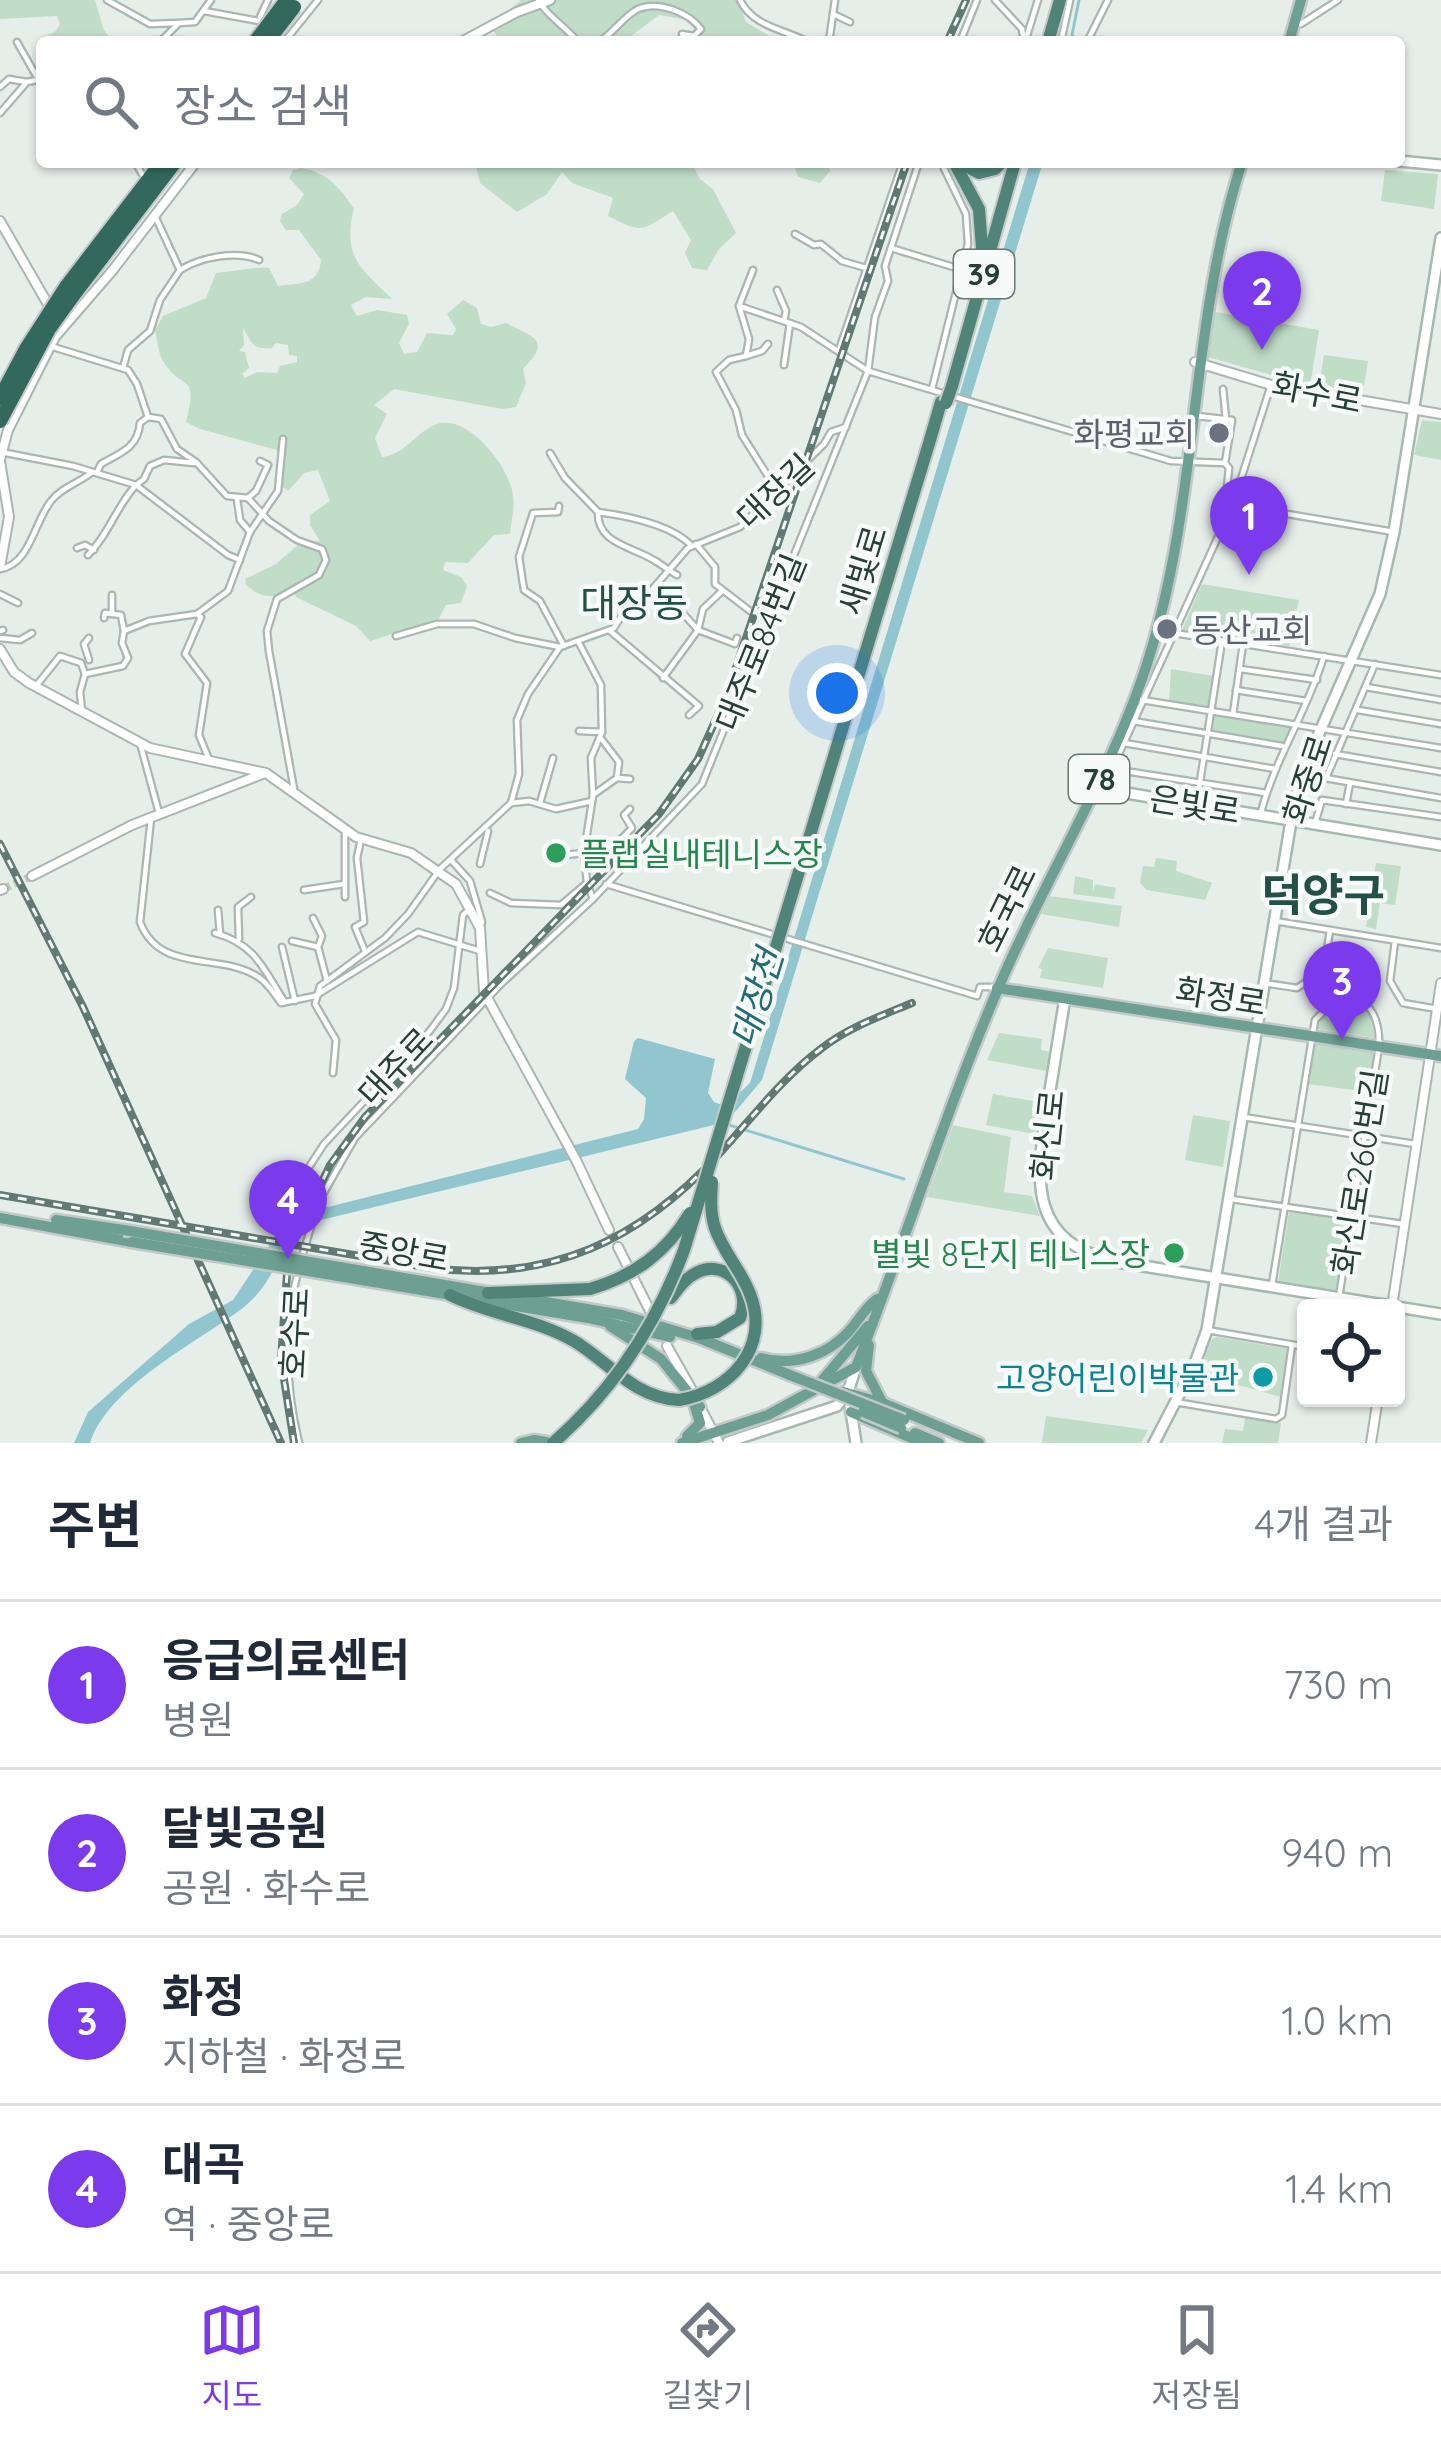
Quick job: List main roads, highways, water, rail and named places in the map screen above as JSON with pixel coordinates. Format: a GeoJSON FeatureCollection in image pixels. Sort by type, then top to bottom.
{"type":"FeatureCollection","features":[{"type":"Feature","properties":{"kind":"highway"},"geometry":{"type":"LineString","coordinates":[[1053,36],[1057,0]]}},
{"type":"Feature","properties":{"kind":"highway"},"geometry":{"type":"LineString","coordinates":[[1053,36],[1057,0]]}},
{"type":"Feature","properties":{"kind":"highway"},"geometry":{"type":"LineString","coordinates":[[261,36],[292,2]]}},
{"type":"Feature","properties":{"kind":"highway"},"geometry":{"type":"LineString","coordinates":[[271,36],[292,2]]}},
{"type":"Feature","properties":{"kind":"highway"},"geometry":{"type":"LineString","coordinates":[[0,398],[158,168]]}},
{"type":"Feature","properties":{"kind":"highway"},"geometry":{"type":"LineString","coordinates":[[0,421],[71,290],[170,168]]}},
{"type":"Feature","properties":{"kind":"highway"},"geometry":{"type":"LineString","coordinates":[[959,168],[979,209],[983,261]]}},
{"type":"Feature","properties":{"kind":"highway"},"geometry":{"type":"LineString","coordinates":[[969,168],[979,173],[998,168]]}},
{"type":"Feature","properties":{"kind":"highway","name":"새빛로"},"geometry":{"type":"LineString","coordinates":[[945,393],[1013,168]]}},
{"type":"Feature","properties":{"kind":"highway","name":"새빛로"},"geometry":{"type":"LineString","coordinates":[[556,1443],[627,1374],[671,1298],[1013,168]]}},
{"type":"Feature","properties":{"kind":"highway"},"geometry":{"type":"LineString","coordinates":[[488,1293],[590,1289],[636,1270],[666,1246],[708,1183]]}},
{"type":"Feature","properties":{"kind":"highway"},"geometry":{"type":"LineString","coordinates":[[450,1295],[550,1329],[591,1352],[643,1392],[712,1391],[743,1364],[754,1336],[752,1297],[714,1226],[708,1183]]}},
{"type":"Feature","properties":{"kind":"highway","name":"새빛로"},"geometry":{"type":"LineString","coordinates":[[556,1443],[607,1389],[652,1322],[708,1183]]}},
{"type":"Feature","properties":{"kind":"highway"},"geometry":{"type":"LineString","coordinates":[[671,1298],[702,1270],[730,1275],[740,1285],[744,1303],[740,1318],[730,1327],[697,1334]]}},
{"type":"Feature","properties":{"kind":"main road"},"geometry":{"type":"LineString","coordinates":[[1295,36],[1304,0]]}},
{"type":"Feature","properties":{"kind":"main road"},"geometry":{"type":"LineString","coordinates":[[1294,36],[1304,0]]}},
{"type":"Feature","properties":{"kind":"main road"},"geometry":{"type":"LineString","coordinates":[[1405,162],[1441,165]]}},
{"type":"Feature","properties":{"kind":"main road","name":"호국로"},"geometry":{"type":"LineString","coordinates":[[721,1439],[813,1389],[840,1364],[872,1322],[996,988],[1149,658],[1179,537],[1197,363],[1238,168]]}},
{"type":"Feature","properties":{"kind":"main road","name":"화중로"},"geometry":{"type":"LineString","coordinates":[[1154,1443],[1207,1330],[1290,821],[1302,774],[1380,594],[1441,238]]}},
{"type":"Feature","properties":{"kind":"main road","name":"호국로"},"geometry":{"type":"LineString","coordinates":[[1187,463],[1197,363]]}},
{"type":"Feature","properties":{"kind":"main road","name":"은빛로"},"geometry":{"type":"LineString","coordinates":[[1092,788],[1441,845]]}},
{"type":"Feature","properties":{"kind":"main road","name":"호국로"},"geometry":{"type":"LineString","coordinates":[[854,1368],[996,988]]}},
{"type":"Feature","properties":{"kind":"main road","name":"화정로"},"geometry":{"type":"LineString","coordinates":[[996,988],[1435,1055]]}},
{"type":"Feature","properties":{"kind":"main road","name":"화신로"},"geometry":{"type":"LineString","coordinates":[[1066,998],[1038,1164],[1049,1219],[1069,1242],[1087,1255],[1345,1299]]}},
{"type":"Feature","properties":{"kind":"main road","name":"중앙로"},"geometry":{"type":"LineString","coordinates":[[0,1215],[124,1230],[596,1319],[697,1344],[789,1378]]}},
{"type":"Feature","properties":{"kind":"main road","name":"중앙로"},"geometry":{"type":"LineString","coordinates":[[0,1215],[132,1242],[646,1315],[789,1378]]}},
{"type":"Feature","properties":{"kind":"main road"},"geometry":{"type":"LineString","coordinates":[[646,1315],[770,1361],[808,1359],[840,1341],[877,1299]]}},
{"type":"Feature","properties":{"kind":"main road","name":"화신로"},"geometry":{"type":"LineString","coordinates":[[1405,1309],[1441,1314]]}},
{"type":"Feature","properties":{"kind":"main road"},"geometry":{"type":"LineString","coordinates":[[596,1319],[662,1360],[701,1420],[696,1431],[677,1442]]}},
{"type":"Feature","properties":{"kind":"main road"},"geometry":{"type":"LineString","coordinates":[[872,1322],[866,1371],[883,1403]]}},
{"type":"Feature","properties":{"kind":"main road"},"geometry":{"type":"LineString","coordinates":[[721,1439],[800,1401],[854,1368]]}},
{"type":"Feature","properties":{"kind":"main road"},"geometry":{"type":"LineString","coordinates":[[854,1368],[847,1406],[856,1443]]}},
{"type":"Feature","properties":{"kind":"main road"},"geometry":{"type":"LineString","coordinates":[[789,1378],[964,1443]]}},
{"type":"Feature","properties":{"kind":"main road"},"geometry":{"type":"LineString","coordinates":[[683,1395],[700,1407]]}},
{"type":"Feature","properties":{"kind":"main road"},"geometry":{"type":"LineString","coordinates":[[800,1401],[838,1413],[847,1406],[883,1403],[980,1443]]}},
{"type":"Feature","properties":{"kind":"main road"},"geometry":{"type":"LineString","coordinates":[[677,1442],[750,1437],[835,1403],[917,1442]]}},
{"type":"Feature","properties":{"kind":"main road"},"geometry":{"type":"LineString","coordinates":[[903,1424],[940,1443]]}},
{"type":"Feature","properties":{"kind":"main road"},"geometry":{"type":"LineString","coordinates":[[521,1443],[556,1443]]}},
{"type":"Feature","properties":{"kind":"water"},"geometry":{"type":"Polygon","coordinates":[[[1028,168],[1041,168],[762,1080],[735,1112],[714,1125],[292,1227],[273,1270],[253,1299],[135,1384],[100,1422],[90,1443],[74,1443],[88,1412],[189,1324],[233,1300],[288,1217],[638,1129],[646,1098],[625,1079],[638,1038],[715,1059],[708,1093],[714,1102],[725,1106],[750,1083],[1028,168]]]}},
{"type":"Feature","properties":{"kind":"waterway"},"geometry":{"type":"LineString","coordinates":[[1073,36],[1079,0]]}},
{"type":"Feature","properties":{"kind":"waterway"},"geometry":{"type":"LineString","coordinates":[[729,1125],[904,1179]]}},
{"type":"Feature","properties":{"kind":"tunnel"},"geometry":{"type":"LineString","coordinates":[[3,889],[32,876]]}},
{"type":"Feature","properties":{"kind":"railway"},"geometry":{"type":"LineString","coordinates":[[950,36],[966,0]]}},
{"type":"Feature","properties":{"kind":"railway"},"geometry":{"type":"LineString","coordinates":[[300,1228],[330,1165],[365,1117],[659,814],[698,759],[726,697],[905,168]]}},
{"type":"Feature","properties":{"kind":"railway"},"geometry":{"type":"LineString","coordinates":[[0,844],[83,1007],[281,1443]]}},
{"type":"Feature","properties":{"kind":"railway"},"geometry":{"type":"LineString","coordinates":[[0,1195],[431,1268],[515,1269],[554,1261],[625,1232],[657,1210],[689,1184],[807,1060],[843,1034],[912,1003]]}},
{"type":"Feature","properties":{"kind":"railway"},"geometry":{"type":"LineString","coordinates":[[287,1274],[281,1360],[294,1443]]}},
{"type":"Feature","properties":{"kind":"place","name":"달빛공원"},"geometry":{"type":"Point","coordinates":[1262,350]}},
{"type":"Feature","properties":{"kind":"place","name":"화평교회"},"geometry":{"type":"Point","coordinates":[1219,433]}},
{"type":"Feature","properties":{"kind":"place","name":"응급의료센터"},"geometry":{"type":"Point","coordinates":[1249,575]}},
{"type":"Feature","properties":{"kind":"place","name":"동산교회"},"geometry":{"type":"Point","coordinates":[1167,629]}},
{"type":"Feature","properties":{"kind":"place","name":"플랩실내테니스장"},"geometry":{"type":"Point","coordinates":[556,853]}},
{"type":"Feature","properties":{"kind":"place","name":"화정"},"geometry":{"type":"Point","coordinates":[1342,1040]}},
{"type":"Feature","properties":{"kind":"place","name":"별빛 8단지 테니스장"},"geometry":{"type":"Point","coordinates":[1174,1253]}},
{"type":"Feature","properties":{"kind":"place","name":"대곡"},"geometry":{"type":"Point","coordinates":[288,1259]}},
{"type":"Feature","properties":{"kind":"place","name":"고양어린이박물관"},"geometry":{"type":"Point","coordinates":[1263,1377]}},
{"type":"Feature","properties":{"kind":"district","name":"대장동"},"geometry":{"type":"Point","coordinates":[634,602]}},
{"type":"Feature","properties":{"kind":"district","name":"덕양구"},"geometry":{"type":"Point","coordinates":[1323,894]}},
{"type":"Feature","properties":{"kind":"water label","name":"대장천"},"geometry":{"type":"Point","coordinates":[756,998]}}]}
